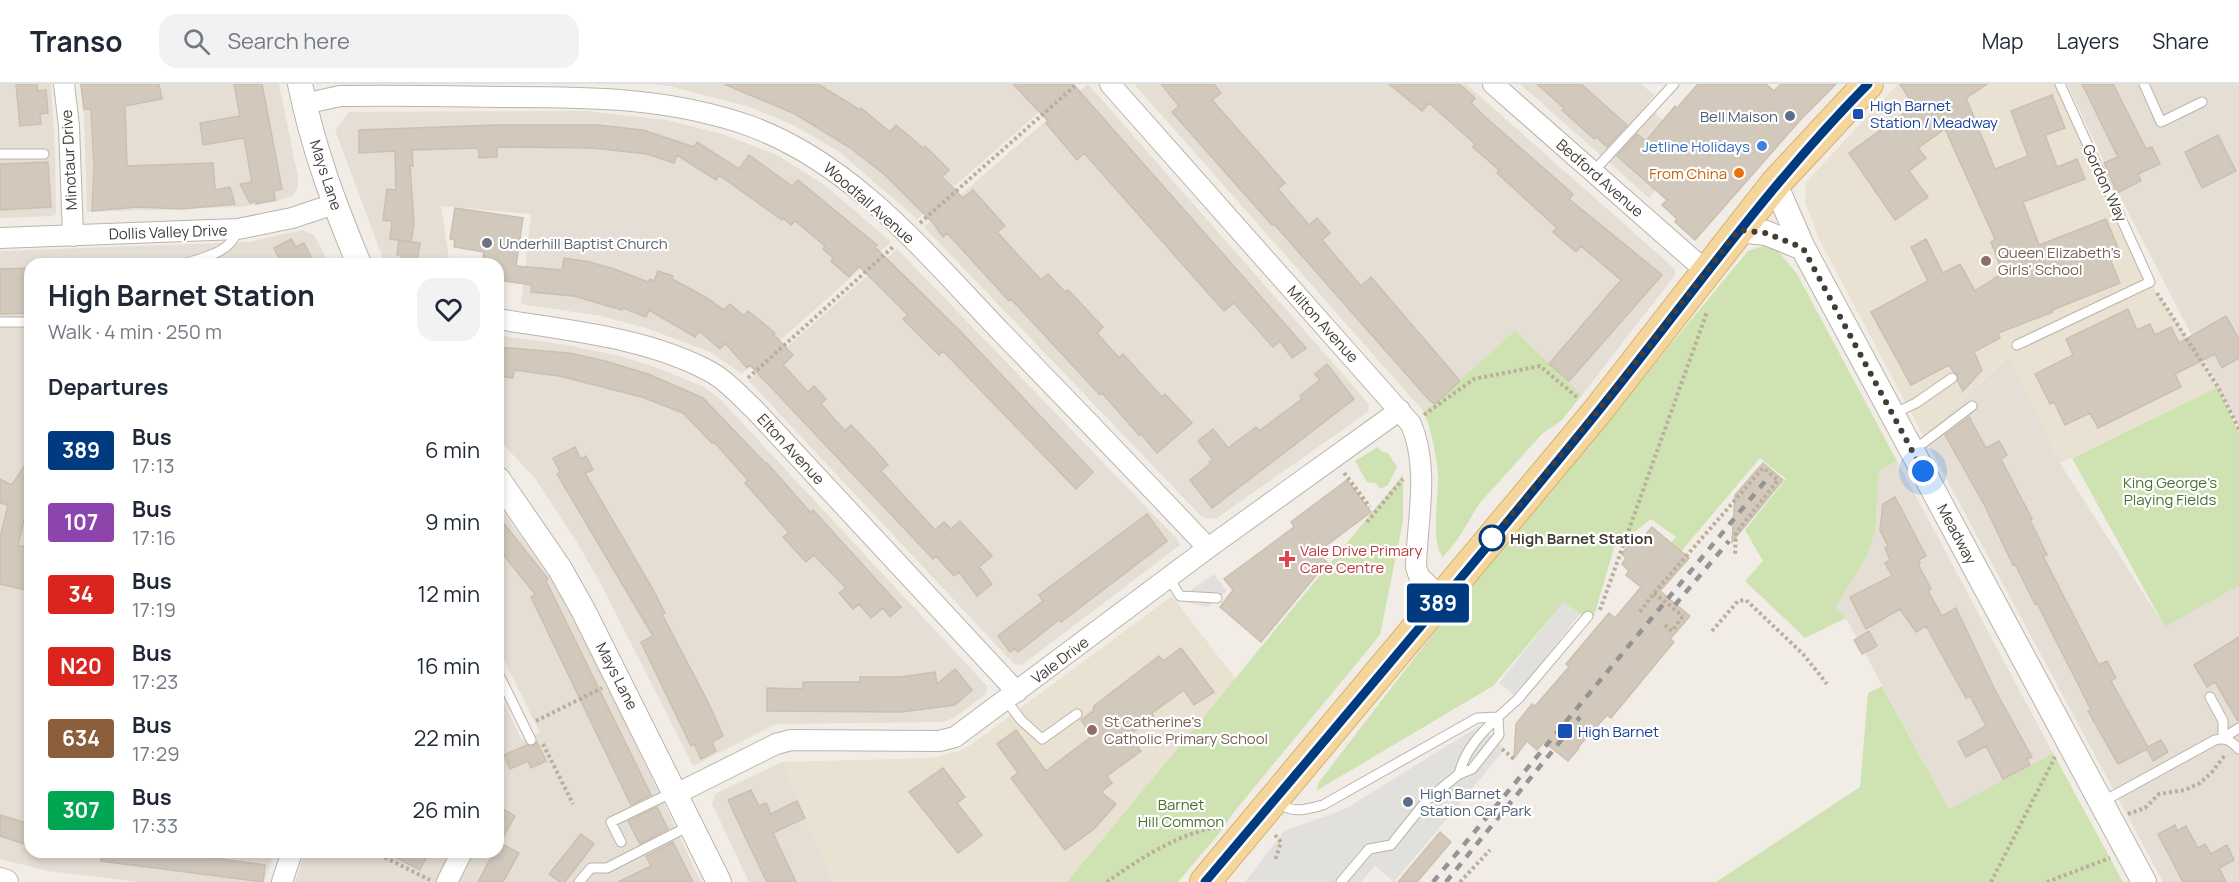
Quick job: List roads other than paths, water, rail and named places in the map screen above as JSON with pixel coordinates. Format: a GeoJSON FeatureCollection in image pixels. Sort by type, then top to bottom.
{"type":"FeatureCollection","features":[{"type":"Feature","properties":{"kind":"main road"},"geometry":{"type":"LineString","coordinates":[[1205,882],[1596,413],[1775,184],[1868,84]]}},
{"type":"Feature","properties":{"kind":"street","name":"Minotaur Drive"},"geometry":{"type":"LineString","coordinates":[[64,84],[69,126],[73,236]]}},
{"type":"Feature","properties":{"kind":"street","name":"Milton Avenue"},"geometry":{"type":"LineString","coordinates":[[1110,84],[1412,424],[1417,436],[1419,455],[1421,512],[1416,567],[1419,576],[1442,599]]}},
{"type":"Feature","properties":{"kind":"street","name":"Bedford Avenue"},"geometry":{"type":"LineString","coordinates":[[1493,84],[1707,272]]}},
{"type":"Feature","properties":{"kind":"street","name":"Mays Lane"},"geometry":{"type":"LineString","coordinates":[[302,94],[334,204],[356,258]]}},
{"type":"Feature","properties":{"kind":"street","name":"Woodfall Avenue"},"geometry":{"type":"LineString","coordinates":[[302,94],[600,97],[652,102],[702,112],[779,138],[833,169],[907,234],[1208,548]]}},
{"type":"Feature","properties":{"kind":"street","name":"Meadway"},"geometry":{"type":"LineString","coordinates":[[1775,184],[1803,248],[2144,882]]}},
{"type":"Feature","properties":{"kind":"street","name":"Dollis Valley Drive"},"geometry":{"type":"LineString","coordinates":[[0,238],[238,229],[292,218],[334,204]]}},
{"type":"Feature","properties":{"kind":"street"},"geometry":{"type":"LineString","coordinates":[[1739,230],[1766,233],[1803,248]]}},
{"type":"Feature","properties":{"kind":"street","name":"Elton Avenue"},"geometry":{"type":"LineString","coordinates":[[504,320],[598,335],[644,346],[712,373],[753,408],[1012,696]]}},
{"type":"Feature","properties":{"kind":"street","name":"Vale Drive"},"geometry":{"type":"LineString","coordinates":[[675,793],[776,744],[791,740],[939,741],[955,737],[1208,548],[1400,410]]}},
{"type":"Feature","properties":{"kind":"street","name":"Mays Lane"},"geometry":{"type":"LineString","coordinates":[[504,489],[560,569],[719,882]]}},
{"type":"Feature","properties":{"kind":"street"},"geometry":{"type":"LineString","coordinates":[[282,882],[290,858]]}},
{"type":"Feature","properties":{"kind":"street"},"geometry":{"type":"LineString","coordinates":[[447,882],[459,858]]}},
{"type":"Feature","properties":{"kind":"street"},"geometry":{"type":"LineString","coordinates":[[0,880],[6,882]]}},
{"type":"Feature","properties":{"kind":"lane"},"geometry":{"type":"LineString","coordinates":[[1593,172],[1674,84]]}},
{"type":"Feature","properties":{"kind":"lane","name":"Gordon Way"},"geometry":{"type":"LineString","coordinates":[[2017,345],[2150,282],[2060,84]]}},
{"type":"Feature","properties":{"kind":"lane"},"geometry":{"type":"LineString","coordinates":[[2144,84],[2162,122],[2202,102]]}},
{"type":"Feature","properties":{"kind":"lane"},"geometry":{"type":"LineString","coordinates":[[0,154],[44,154]]}},
{"type":"Feature","properties":{"kind":"lane"},"geometry":{"type":"LineString","coordinates":[[201,258],[219,252],[234,241],[238,229]]}},
{"type":"Feature","properties":{"kind":"lane"},"geometry":{"type":"LineString","coordinates":[[0,322],[24,322]]}},
{"type":"Feature","properties":{"kind":"lane"},"geometry":{"type":"LineString","coordinates":[[1893,414],[1916,404],[1952,378]]}},
{"type":"Feature","properties":{"kind":"lane"},"geometry":{"type":"LineString","coordinates":[[1913,452],[1972,406]]}},
{"type":"Feature","properties":{"kind":"lane"},"geometry":{"type":"LineString","coordinates":[[1169,578],[1180,596],[1217,598]]}},
{"type":"Feature","properties":{"kind":"lane"},"geometry":{"type":"LineString","coordinates":[[1459,774],[1462,759],[1479,734],[1518,699],[1588,616]]}},
{"type":"Feature","properties":{"kind":"lane"},"geometry":{"type":"LineString","coordinates":[[504,685],[531,740]]}},
{"type":"Feature","properties":{"kind":"lane"},"geometry":{"type":"LineString","coordinates":[[1012,696],[1022,720],[1042,739],[1077,714]]}},
{"type":"Feature","properties":{"kind":"lane"},"geometry":{"type":"LineString","coordinates":[[2210,697],[2223,721],[2223,738]]}},
{"type":"Feature","properties":{"kind":"lane"},"geometry":{"type":"LineString","coordinates":[[1274,800],[1287,810],[1323,805],[1477,718],[1498,717]]}},
{"type":"Feature","properties":{"kind":"lane"},"geometry":{"type":"LineString","coordinates":[[1341,882],[1369,849],[1391,845],[1427,800],[1459,774],[1472,770],[1499,735],[1498,717]]}},
{"type":"Feature","properties":{"kind":"lane"},"geometry":{"type":"LineString","coordinates":[[2101,802],[2239,728]]}},
{"type":"Feature","properties":{"kind":"lane"},"geometry":{"type":"LineString","coordinates":[[2223,738],[2231,741],[2239,749]]}},
{"type":"Feature","properties":{"kind":"lane"},"geometry":{"type":"LineString","coordinates":[[621,842],[612,822],[675,793]]}},
{"type":"Feature","properties":{"kind":"lane"},"geometry":{"type":"LineString","coordinates":[[579,882],[591,868],[607,868],[691,825]]}},
{"type":"Feature","properties":{"kind":"railway"},"geometry":{"type":"LineString","coordinates":[[1433,882],[1767,479]]}},
{"type":"Feature","properties":{"kind":"railway"},"geometry":{"type":"LineString","coordinates":[[1675,605],[1729,541]]}},
{"type":"Feature","properties":{"kind":"railway"},"geometry":{"type":"LineString","coordinates":[[1446,882],[1580,717]]}},
{"type":"Feature","properties":{"kind":"place","name":"High Barnet Station / Meadway"},"geometry":{"type":"Point","coordinates":[1858,114]}},
{"type":"Feature","properties":{"kind":"place","name":"Bell Maison"},"geometry":{"type":"Point","coordinates":[1790,116]}},
{"type":"Feature","properties":{"kind":"place","name":"Jetline Holidays"},"geometry":{"type":"Point","coordinates":[1762,146]}},
{"type":"Feature","properties":{"kind":"place","name":"From China"},"geometry":{"type":"Point","coordinates":[1739,173]}},
{"type":"Feature","properties":{"kind":"place","name":"Underhill Baptist Church"},"geometry":{"type":"Point","coordinates":[487,243]}},
{"type":"Feature","properties":{"kind":"place","name":"Queen Elizabeth's Girls' School"},"geometry":{"type":"Point","coordinates":[1986,261]}},
{"type":"Feature","properties":{"kind":"place","name":"High Barnet Station"},"geometry":{"type":"Point","coordinates":[1492,538]}},
{"type":"Feature","properties":{"kind":"place","name":"Vale Drive Primary Care Centre"},"geometry":{"type":"Point","coordinates":[1287,559]}},
{"type":"Feature","properties":{"kind":"place","name":"St Catherine's Catholic Primary School"},"geometry":{"type":"Point","coordinates":[1092,730]}},
{"type":"Feature","properties":{"kind":"place","name":"High Barnet"},"geometry":{"type":"Point","coordinates":[1565,731]}},
{"type":"Feature","properties":{"kind":"place","name":"High Barnet Station Car Park"},"geometry":{"type":"Point","coordinates":[1408,802]}},
{"type":"Feature","properties":{"kind":"park label","name":"King George's Playing Fields"},"geometry":{"type":"Point","coordinates":[2170,490]}},
{"type":"Feature","properties":{"kind":"park label","name":"Barnet Hill Common"},"geometry":{"type":"Point","coordinates":[1181,812]}}]}
